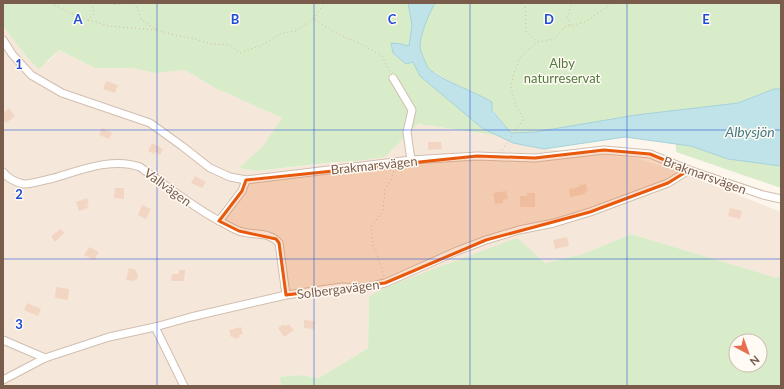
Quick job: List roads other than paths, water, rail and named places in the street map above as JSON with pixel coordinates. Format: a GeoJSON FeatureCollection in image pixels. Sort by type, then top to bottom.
{"type":"FeatureCollection","features":[{"type":"Feature","properties":{"kind":"street","name":"Brakmarsvägen"},"geometry":{"type":"LineString","coordinates":[[3,40],[12,54],[31,75],[62,93],[150,123],[210,168],[230,178],[246,180],[411,160],[477,156],[536,158],[604,150],[650,154],[689,170],[781,200]]}},
{"type":"Feature","properties":{"kind":"street"},"geometry":{"type":"LineString","coordinates":[[393,78],[412,110],[407,132],[411,160]]}},
{"type":"Feature","properties":{"kind":"street","name":"Vallvägen"},"geometry":{"type":"LineString","coordinates":[[3,172],[22,184],[37,182],[116,163],[131,164],[140,167],[193,206],[239,231],[250,234],[267,235],[276,239],[279,244],[286,295]]}},
{"type":"Feature","properties":{"kind":"street","name":"Solbergavägen"},"geometry":{"type":"LineString","coordinates":[[3,381],[45,358],[109,337],[155,328],[191,317],[286,295],[342,287],[364,288],[385,283],[472,246],[519,230],[554,223],[590,212],[668,184],[689,170]]}},
{"type":"Feature","properties":{"kind":"street"},"geometry":{"type":"LineString","coordinates":[[219,220],[242,191],[246,180]]}},
{"type":"Feature","properties":{"kind":"street"},"geometry":{"type":"LineString","coordinates":[[155,328],[184,386]]}},
{"type":"Feature","properties":{"kind":"street"},"geometry":{"type":"LineString","coordinates":[[3,340],[45,358]]}},
{"type":"Feature","properties":{"kind":"street"},"geometry":{"type":"LineString","coordinates":[[3,381],[6,386]]}},
{"type":"Feature","properties":{"kind":"water","name":"Albysjön"},"geometry":{"type":"Polygon","coordinates":[[[408,3],[435,3],[425,24],[420,42],[421,51],[429,69],[444,79],[492,102],[492,110],[511,133],[535,132],[636,115],[738,103],[774,89],[781,89],[781,166],[728,159],[691,146],[625,137],[544,149],[513,143],[482,128],[420,76],[413,62],[406,64],[393,53],[391,43],[409,46],[412,25],[408,3]]]}},
{"type":"Feature","properties":{"kind":"park label","name":"Alby naturreservat"},"geometry":{"type":"Point","coordinates":[562,70]}}]}
